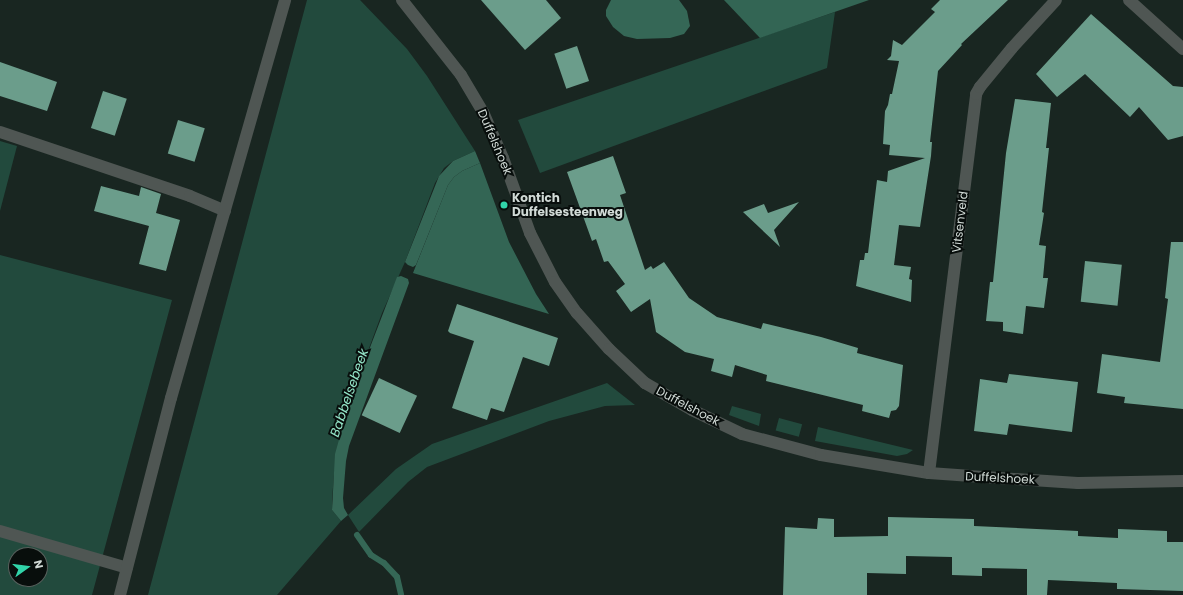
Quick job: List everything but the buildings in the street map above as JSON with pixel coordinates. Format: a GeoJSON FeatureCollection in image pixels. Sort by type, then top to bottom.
{"type":"FeatureCollection","features":[{"type":"Feature","properties":{"kind":"street"},"geometry":{"type":"LineString","coordinates":[[120,595],[171,398],[285,0]]}},
{"type":"Feature","properties":{"kind":"street","name":"Duffelshoek"},"geometry":{"type":"LineString","coordinates":[[402,0],[461,75],[483,112],[503,158],[530,233],[555,282],[577,313],[609,349],[645,383],[692,410],[751,437],[821,455],[929,473],[1078,483],[1183,481]]}},
{"type":"Feature","properties":{"kind":"street","name":"Vitsenveld"},"geometry":{"type":"LineString","coordinates":[[929,473],[976,94],[980,86],[1012,48],[1056,0]]}},
{"type":"Feature","properties":{"kind":"street"},"geometry":{"type":"LineString","coordinates":[[1129,0],[1183,49]]}},
{"type":"Feature","properties":{"kind":"street"},"geometry":{"type":"LineString","coordinates":[[0,132],[190,196],[225,211]]}},
{"type":"Feature","properties":{"kind":"street"},"geometry":{"type":"LineString","coordinates":[[0,531],[128,568]]}},
{"type":"Feature","properties":{"kind":"shaded area"},"geometry":{"type":"Polygon","coordinates":[[[307,0],[360,0],[407,49],[427,76],[475,151],[453,161],[444,168],[435,183],[405,262],[382,313],[351,397],[334,474],[332,510],[341,521],[277,595],[148,595],[307,0]]]}},
{"type":"Feature","properties":{"kind":"shaded area"},"geometry":{"type":"Polygon","coordinates":[[[611,0],[679,0],[687,11],[690,26],[684,34],[670,38],[637,39],[624,36],[613,27],[606,16],[606,10],[611,0]]]}},
{"type":"Feature","properties":{"kind":"shaded area"},"geometry":{"type":"Polygon","coordinates":[[[724,0],[869,0],[760,38],[724,0]]]}},
{"type":"Feature","properties":{"kind":"shaded area"},"geometry":{"type":"Polygon","coordinates":[[[835,12],[827,68],[540,173],[518,120],[835,12]]]}},
{"type":"Feature","properties":{"kind":"shaded area"},"geometry":{"type":"Polygon","coordinates":[[[0,141],[17,146],[0,211],[0,141]]]}},
{"type":"Feature","properties":{"kind":"shaded area"},"geometry":{"type":"Polygon","coordinates":[[[475,151],[480,163],[462,171],[454,177],[448,185],[416,265],[413,267],[408,265],[405,262],[439,176],[453,161],[475,151]]]}},
{"type":"Feature","properties":{"kind":"shaded area"},"geometry":{"type":"Polygon","coordinates":[[[480,163],[509,242],[536,294],[549,314],[413,273],[448,185],[454,177],[462,171],[480,163]]]}},
{"type":"Feature","properties":{"kind":"shaded area"},"geometry":{"type":"Polygon","coordinates":[[[0,255],[172,300],[92,595],[0,595],[0,255]]]}},
{"type":"Feature","properties":{"kind":"shaded area"},"geometry":{"type":"Polygon","coordinates":[[[401,276],[408,279],[409,283],[349,446],[346,461],[343,498],[344,508],[348,515],[341,521],[332,510],[335,454],[351,397],[397,277],[401,276]]]}},
{"type":"Feature","properties":{"kind":"shaded area"},"geometry":{"type":"Polygon","coordinates":[[[607,383],[635,405],[605,406],[549,421],[427,467],[408,482],[359,532],[348,515],[396,469],[432,444],[607,383]]]}},
{"type":"Feature","properties":{"kind":"shaded area"},"geometry":{"type":"Polygon","coordinates":[[[732,406],[761,414],[759,426],[729,415],[732,406]]]}},
{"type":"Feature","properties":{"kind":"shaded area"},"geometry":{"type":"Polygon","coordinates":[[[779,418],[802,424],[799,437],[776,431],[779,418]]]}},
{"type":"Feature","properties":{"kind":"shaded area"},"geometry":{"type":"Polygon","coordinates":[[[818,427],[913,450],[907,454],[897,456],[815,441],[818,427]]]}},
{"type":"Feature","properties":{"kind":"waterway","name":"Babbelsebeek"},"geometry":{"type":"LineString","coordinates":[[357,535],[371,555],[384,563],[397,577],[401,595]]}},
{"type":"Feature","properties":{"kind":"place","name":"Kontich Duffelsesteenweg"},"geometry":{"type":"Point","coordinates":[504,205]}}]}
